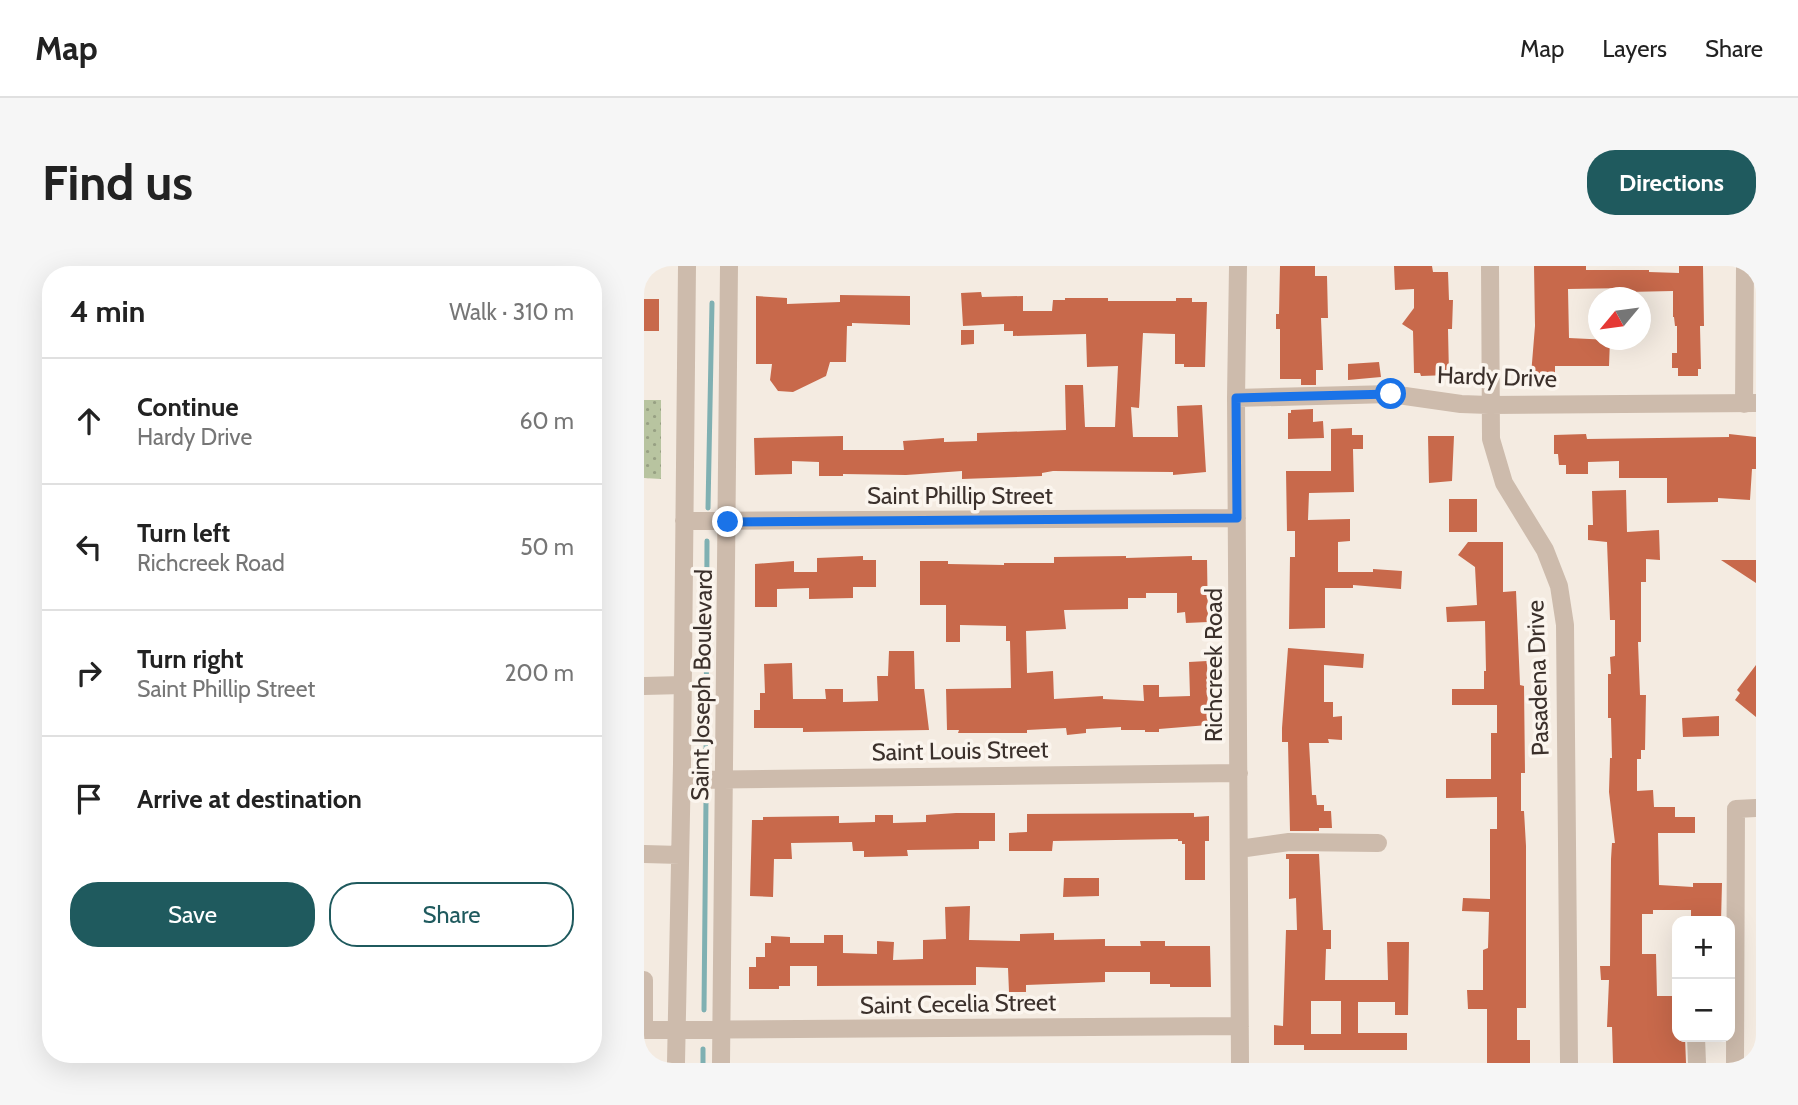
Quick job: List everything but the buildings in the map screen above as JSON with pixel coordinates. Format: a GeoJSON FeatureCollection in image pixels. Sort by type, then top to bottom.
{"type":"FeatureCollection","features":[{"type":"Feature","properties":{"kind":"street","name":"Saint Joseph Boulevard"},"geometry":{"type":"LineString","coordinates":[[676,1063],[687,266]]}},
{"type":"Feature","properties":{"kind":"street","name":"Saint Joseph Boulevard"},"geometry":{"type":"LineString","coordinates":[[721,1063],[726,778],[729,266]]}},
{"type":"Feature","properties":{"kind":"street","name":"Richcreek Road"},"geometry":{"type":"LineString","coordinates":[[1238,266],[1236,398],[1240,1063]]}},
{"type":"Feature","properties":{"kind":"street","name":"Pasadena Drive"},"geometry":{"type":"LineString","coordinates":[[1490,266],[1489,405],[1495,460],[1504,483],[1545,550],[1559,586],[1565,625],[1569,1063]]}},
{"type":"Feature","properties":{"kind":"street"},"geometry":{"type":"LineString","coordinates":[[1745,266],[1750,403]]}},
{"type":"Feature","properties":{"kind":"street","name":"Hardy Drive"},"geometry":{"type":"LineString","coordinates":[[1236,398],[1391,394],[1461,404],[1489,405],[1750,403]]}},
{"type":"Feature","properties":{"kind":"street","name":"Saint Phillip Street"},"geometry":{"type":"LineString","coordinates":[[684,521],[1237,518]]}},
{"type":"Feature","properties":{"kind":"street"},"geometry":{"type":"LineString","coordinates":[[644,686],[683,685]]}},
{"type":"Feature","properties":{"kind":"street","name":"Saint Louis Street"},"geometry":{"type":"LineString","coordinates":[[682,780],[1239,773]]}},
{"type":"Feature","properties":{"kind":"street"},"geometry":{"type":"LineString","coordinates":[[1735,1063],[1736,809],[1756,808]]}},
{"type":"Feature","properties":{"kind":"street"},"geometry":{"type":"LineString","coordinates":[[1239,849],[1289,842],[1378,843]]}},
{"type":"Feature","properties":{"kind":"street"},"geometry":{"type":"LineString","coordinates":[[644,854],[680,855]]}},
{"type":"Feature","properties":{"kind":"street"},"geometry":{"type":"LineString","coordinates":[[644,980],[644,1030]]}},
{"type":"Feature","properties":{"kind":"street","name":"Saint Cecelia Street"},"geometry":{"type":"LineString","coordinates":[[644,1030],[1240,1026]]}},
{"type":"Feature","properties":{"kind":"street"},"geometry":{"type":"LineString","coordinates":[[1696,1042],[1697,1063]]}},
{"type":"Feature","properties":{"kind":"green space"},"geometry":{"type":"Polygon","coordinates":[[[644,400],[661,400],[661,479],[644,478],[644,400]]]}},
{"type":"Feature","properties":{"kind":"waterway"},"geometry":{"type":"LineString","coordinates":[[708,508],[712,303]]}},
{"type":"Feature","properties":{"kind":"waterway"},"geometry":{"type":"LineString","coordinates":[[706,762],[707,541]]}},
{"type":"Feature","properties":{"kind":"waterway"},"geometry":{"type":"LineString","coordinates":[[704,1010],[706,799]]}},
{"type":"Feature","properties":{"kind":"waterway"},"geometry":{"type":"LineString","coordinates":[[703,1049],[703,1063]]}},
{"type":"Feature","properties":{"kind":"route"},"geometry":{"type":"LineString","coordinates":[[728,522],[1237,518],[1236,398],[1391,394]]}}]}
